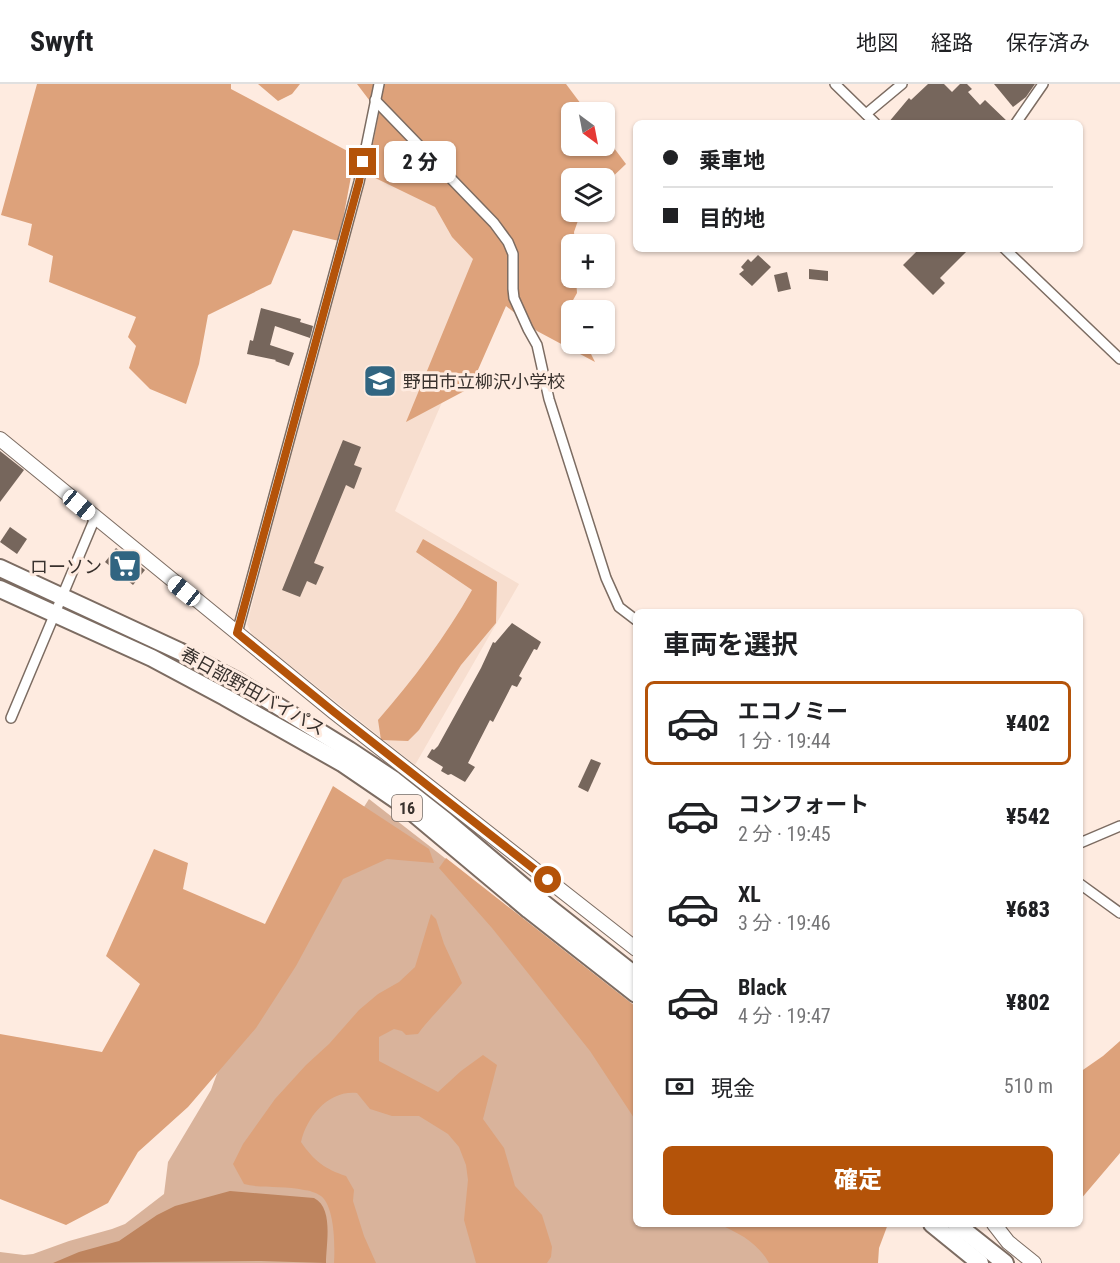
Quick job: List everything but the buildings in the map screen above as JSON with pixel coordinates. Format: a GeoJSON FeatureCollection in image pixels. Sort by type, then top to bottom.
{"type":"FeatureCollection","features":[{"type":"Feature","properties":{"kind":"highway","name":"春日部野田バイパス"},"geometry":{"type":"LineString","coordinates":[[0,568],[179,651],[237,681],[349,750],[429,807],[537,898],[633,974]]}},
{"type":"Feature","properties":{"kind":"highway","name":"春日部野田バイパス"},"geometry":{"type":"LineString","coordinates":[[0,589],[56,613],[204,686],[342,763],[405,806],[529,910],[633,992]]}},
{"type":"Feature","properties":{"kind":"highway"},"geometry":{"type":"LineString","coordinates":[[936,1227],[981,1263]]}},
{"type":"Feature","properties":{"kind":"highway"},"geometry":{"type":"LineString","coordinates":[[960,1227],[1005,1263]]}},
{"type":"Feature","properties":{"kind":"street"},"geometry":{"type":"LineString","coordinates":[[237,633],[359,182],[379,84]]}},
{"type":"Feature","properties":{"kind":"street"},"geometry":{"type":"LineString","coordinates":[[835,84],[871,120]]}},
{"type":"Feature","properties":{"kind":"street"},"geometry":{"type":"LineString","coordinates":[[866,114],[902,84]]}},
{"type":"Feature","properties":{"kind":"street"},"geometry":{"type":"LineString","coordinates":[[1018,120],[1043,84]]}},
{"type":"Feature","properties":{"kind":"street"},"geometry":{"type":"LineString","coordinates":[[375,100],[494,223],[508,242],[513,254],[514,298],[537,345],[549,399],[606,578],[619,607],[633,618]]}},
{"type":"Feature","properties":{"kind":"street"},"geometry":{"type":"LineString","coordinates":[[1008,252],[1120,359]]}},
{"type":"Feature","properties":{"kind":"street"},"geometry":{"type":"LineString","coordinates":[[0,439],[334,712],[633,948]]}},
{"type":"Feature","properties":{"kind":"street"},"geometry":{"type":"LineString","coordinates":[[11,718],[95,518]]}},
{"type":"Feature","properties":{"kind":"street"},"geometry":{"type":"LineString","coordinates":[[1083,842],[1120,826]]}},
{"type":"Feature","properties":{"kind":"street"},"geometry":{"type":"LineString","coordinates":[[1083,886],[1120,913]]}},
{"type":"Feature","properties":{"kind":"street"},"geometry":{"type":"LineString","coordinates":[[996,1227],[1008,1242],[1034,1263]]}},
{"type":"Feature","properties":{"kind":"shaded area"},"geometry":{"type":"Polygon","coordinates":[[[37,84],[231,84],[231,89],[355,155],[339,241],[293,230],[271,284],[208,315],[199,364],[186,404],[150,389],[129,368],[136,346],[128,337],[136,317],[49,282],[53,256],[28,245],[32,224],[1,215],[37,84]]]}},
{"type":"Feature","properties":{"kind":"shaded area"},"geometry":{"type":"Polygon","coordinates":[[[258,84],[300,84],[292,94],[278,101],[258,84]]]}},
{"type":"Feature","properties":{"kind":"shaded area"},"geometry":{"type":"Polygon","coordinates":[[[357,84],[566,84],[580,102],[561,102],[561,156],[615,156],[615,149],[626,164],[615,174],[615,168],[561,168],[561,222],[578,222],[574,234],[561,234],[561,288],[577,288],[577,293],[573,300],[561,300],[561,344],[537,331],[506,306],[470,388],[406,422],[473,259],[452,237],[435,207],[367,174],[379,113],[357,84]]]}},
{"type":"Feature","properties":{"kind":"shaded area","name":"野田市立柳沢小学校"},"geometry":{"type":"Polygon","coordinates":[[[385,113],[507,252],[395,511],[519,584],[415,765],[252,635],[247,624],[376,116],[385,113]]]}},
{"type":"Feature","properties":{"kind":"shaded area"},"geometry":{"type":"Polygon","coordinates":[[[580,354],[591,354],[595,362],[580,354]]]}},
{"type":"Feature","properties":{"kind":"shaded area"},"geometry":{"type":"Polygon","coordinates":[[[423,539],[497,582],[496,623],[461,665],[419,730],[408,741],[381,740],[378,720],[428,657],[472,590],[416,552],[423,539]]]}},
{"type":"Feature","properties":{"kind":"shaded area"},"geometry":{"type":"Polygon","coordinates":[[[333,786],[429,849],[434,863],[387,859],[343,879],[296,966],[256,1028],[188,1107],[138,1152],[108,1203],[66,1225],[0,1199],[0,1034],[102,1052],[140,984],[106,956],[154,849],[188,863],[183,889],[265,924],[333,786]]]}},
{"type":"Feature","properties":{"kind":"shaded area"},"geometry":{"type":"Polygon","coordinates":[[[369,799],[633,1005],[633,1227],[818,1227],[821,1263],[0,1263],[0,1252],[33,1254],[125,1224],[164,1194],[168,1162],[211,1090],[246,994],[369,799]]]}},
{"type":"Feature","properties":{"kind":"shaded area"},"geometry":{"type":"Polygon","coordinates":[[[446,858],[633,1005],[633,1116],[590,1051],[492,928],[439,868],[446,858]]]}},
{"type":"Feature","properties":{"kind":"shaded area"},"geometry":{"type":"Polygon","coordinates":[[[431,914],[436,919],[444,944],[462,983],[418,1034],[406,1035],[394,1029],[379,1037],[379,1061],[438,1092],[483,1055],[497,1065],[483,1119],[504,1148],[515,1186],[542,1215],[552,1247],[551,1257],[547,1263],[476,1263],[464,1220],[468,1180],[466,1165],[459,1147],[448,1134],[419,1116],[392,1116],[370,1109],[357,1093],[337,1096],[321,1107],[308,1123],[301,1142],[320,1164],[346,1176],[354,1190],[353,1201],[364,1236],[376,1263],[334,1263],[332,1218],[326,1201],[321,1196],[310,1191],[244,1184],[233,1164],[243,1144],[275,1099],[306,1065],[329,1044],[359,1010],[378,994],[399,982],[415,967],[431,914]]]}},
{"type":"Feature","properties":{"kind":"shaded area"},"geometry":{"type":"Polygon","coordinates":[[[1120,1041],[1120,1153],[1083,1196],[1083,1070],[1120,1041]]]}},
{"type":"Feature","properties":{"kind":"shaded area"},"geometry":{"type":"Polygon","coordinates":[[[230,1191],[314,1198],[320,1203],[327,1218],[326,1263],[261,1261],[53,1263],[79,1252],[119,1241],[157,1215],[175,1206],[230,1191]]]}},
{"type":"Feature","properties":{"kind":"shaded area"},"geometry":{"type":"Polygon","coordinates":[[[725,1227],[887,1227],[879,1248],[878,1263],[769,1263],[759,1249],[741,1235],[725,1227]]]}},
{"type":"Feature","properties":{"kind":"place","name":"野田市立柳沢小学校"},"geometry":{"type":"Point","coordinates":[380,381]}},
{"type":"Feature","properties":{"kind":"place","name":"ローソン"},"geometry":{"type":"Point","coordinates":[125,566]}},
{"type":"Feature","properties":{"kind":"route"},"geometry":{"type":"LineString","coordinates":[[363,162],[237,633],[548,880]]}}]}
